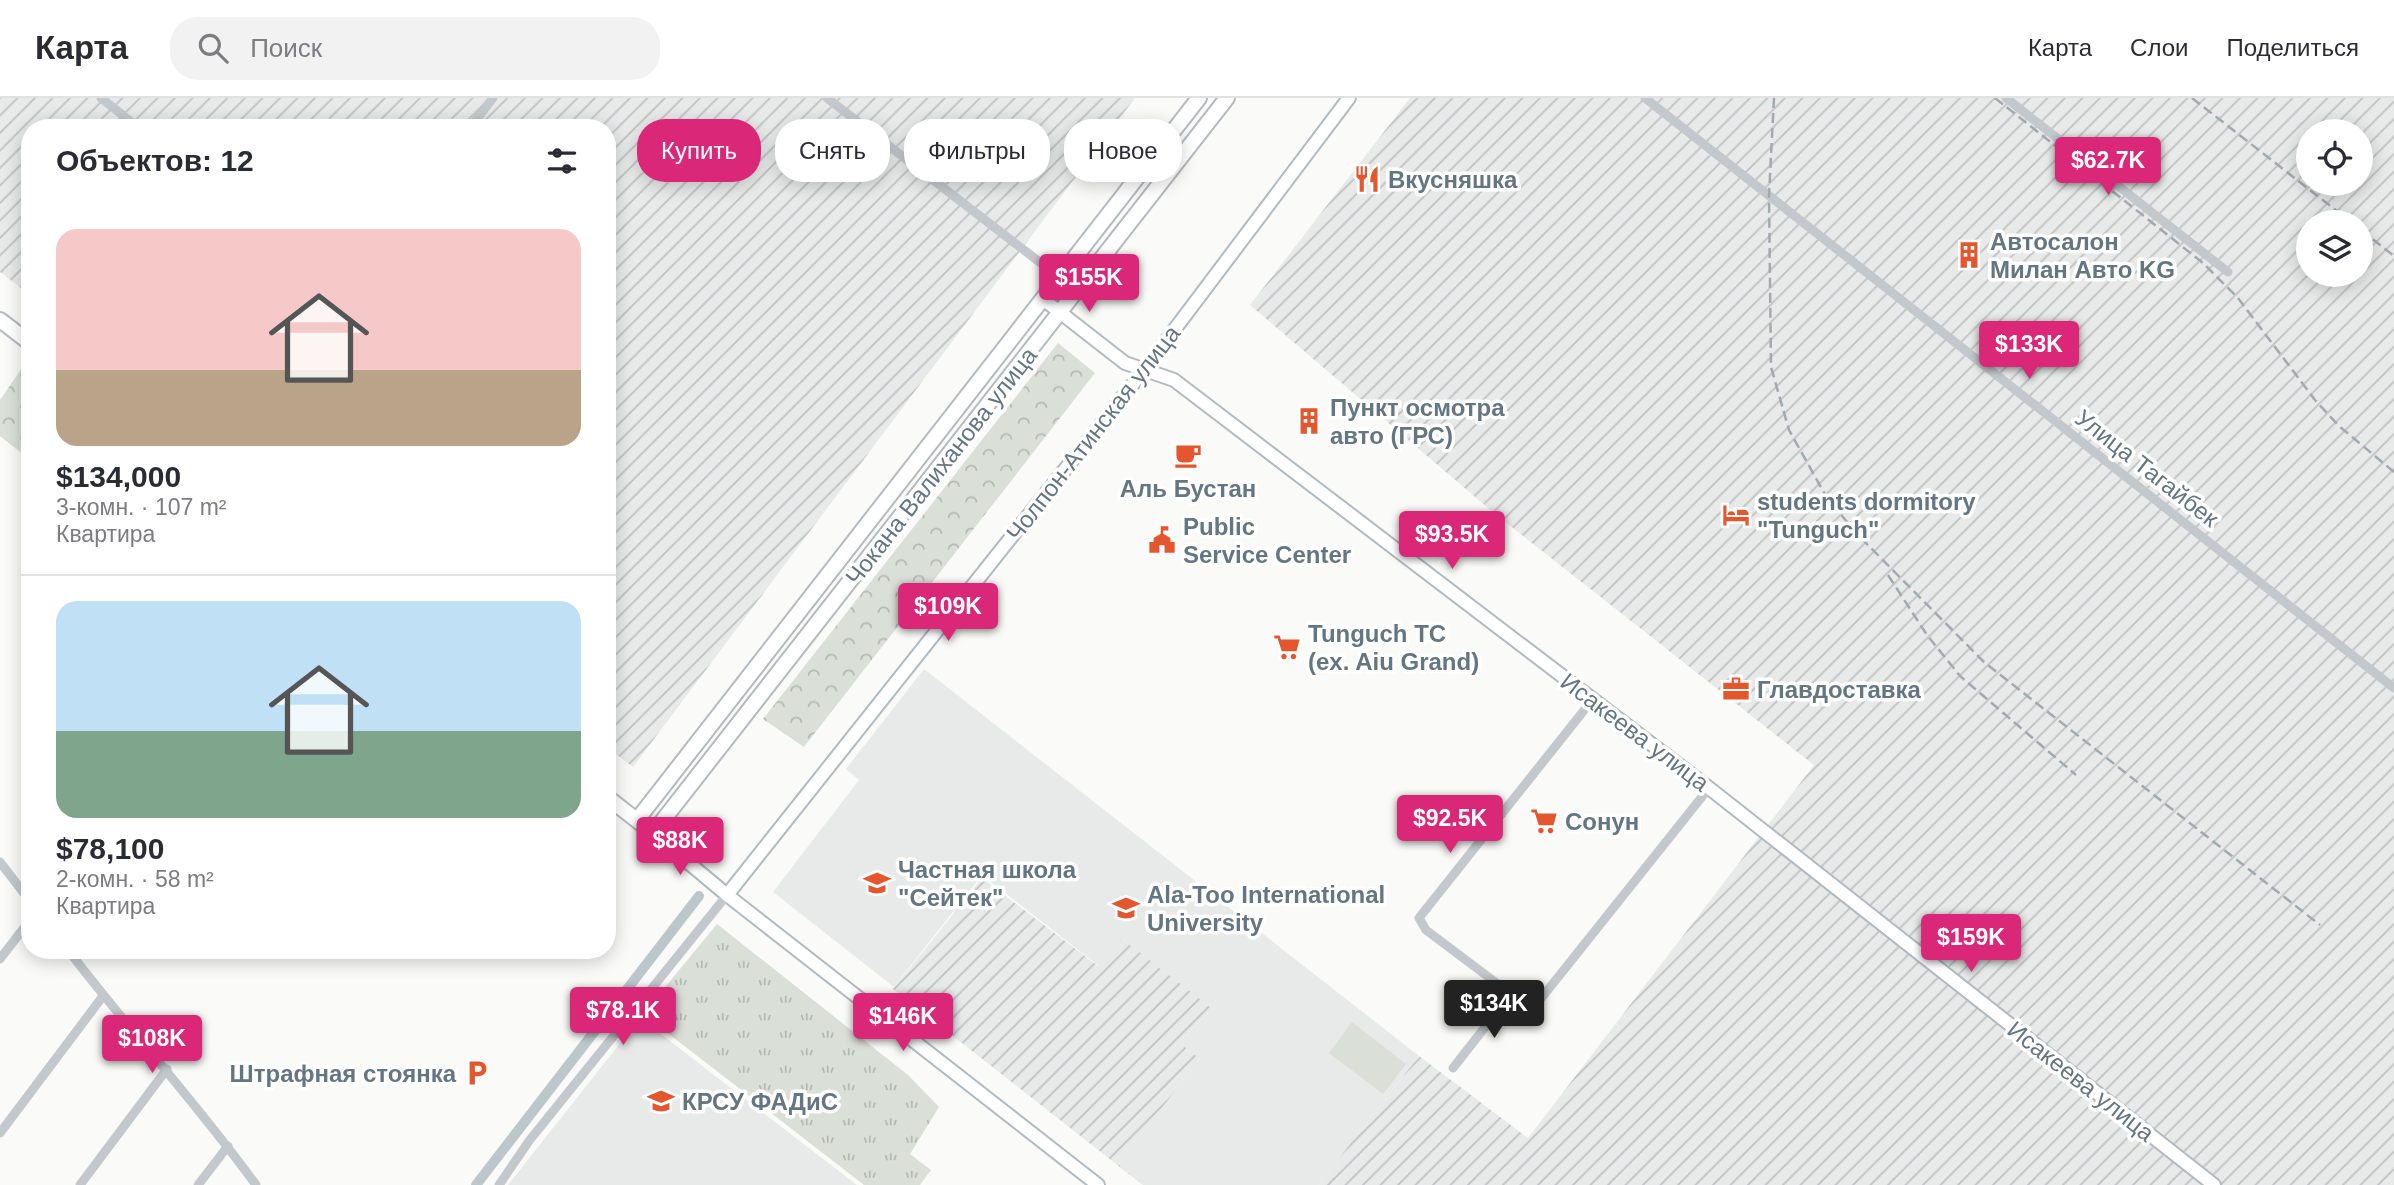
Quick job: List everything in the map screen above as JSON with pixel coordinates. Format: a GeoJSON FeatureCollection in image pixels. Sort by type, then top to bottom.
{"type":"FeatureCollection","features":[{"type":"Feature","properties":{"kind":"main road","name":"Чокана Валиханова улица"},"geometry":{"type":"LineString","coordinates":[[637,820],[1199,98]]}},
{"type":"Feature","properties":{"kind":"main road","name":"Чокана Валиханова улица"},"geometry":{"type":"LineString","coordinates":[[653,833],[1227,98]]}},
{"type":"Feature","properties":{"kind":"main road"},"geometry":{"type":"LineString","coordinates":[[0,320],[21,336]]}},
{"type":"Feature","properties":{"kind":"main road"},"geometry":{"type":"LineString","coordinates":[[870,524],[886,536]]}},
{"type":"Feature","properties":{"kind":"main road"},"geometry":{"type":"LineString","coordinates":[[616,804],[653,833]]}},
{"type":"Feature","properties":{"kind":"street"},"geometry":{"type":"LineString","coordinates":[[101,98],[128,119]]}},
{"type":"Feature","properties":{"kind":"street"},"geometry":{"type":"LineString","coordinates":[[477,119],[493,98]]}},
{"type":"Feature","properties":{"kind":"street"},"geometry":{"type":"LineString","coordinates":[[827,98],[1077,291]]}},
{"type":"Feature","properties":{"kind":"street","name":"Чолпон-Атинская улица"},"geometry":{"type":"LineString","coordinates":[[727,895],[1144,370],[1349,98]]}},
{"type":"Feature","properties":{"kind":"street","name":"Улица Тагайбек"},"geometry":{"type":"LineString","coordinates":[[1645,98],[2394,688]]}},
{"type":"Feature","properties":{"kind":"street"},"geometry":{"type":"LineString","coordinates":[[2006,98],[2228,272]]}},
{"type":"Feature","properties":{"kind":"street","name":"Исакеева улица"},"geometry":{"type":"LineString","coordinates":[[1043,299],[1125,363],[1174,380],[1709,788],[2214,1185]]}},
{"type":"Feature","properties":{"kind":"street"},"geometry":{"type":"LineString","coordinates":[[1593,699],[1419,918],[1426,930],[1511,994],[1524,1001],[1539,1001],[1709,788]]}},
{"type":"Feature","properties":{"kind":"street"},"geometry":{"type":"LineString","coordinates":[[653,833],[727,895],[1098,1185]]}},
{"type":"Feature","properties":{"kind":"street"},"geometry":{"type":"LineString","coordinates":[[0,862],[21,889]]}},
{"type":"Feature","properties":{"kind":"street"},"geometry":{"type":"LineString","coordinates":[[499,1185],[529,1141],[727,895]]}},
{"type":"Feature","properties":{"kind":"street"},"geometry":{"type":"LineString","coordinates":[[0,959],[21,932]]}},
{"type":"Feature","properties":{"kind":"street"},"geometry":{"type":"LineString","coordinates":[[75,959],[103,996],[167,1069],[256,1185]]}},
{"type":"Feature","properties":{"kind":"street"},"geometry":{"type":"LineString","coordinates":[[1453,1068],[1511,994]]}},
{"type":"Feature","properties":{"kind":"street"},"geometry":{"type":"LineString","coordinates":[[0,1133],[103,996]]}},
{"type":"Feature","properties":{"kind":"street"},"geometry":{"type":"LineString","coordinates":[[80,1185],[167,1069]]}},
{"type":"Feature","properties":{"kind":"street"},"geometry":{"type":"LineString","coordinates":[[198,1185],[228,1146]]}},
{"type":"Feature","properties":{"kind":"shaded area"},"geometry":{"type":"Polygon","coordinates":[[[0,98],[1135,98],[1119,119],[1064,119],[1064,182],[1072,182],[633,767],[616,754],[616,119],[21,119],[21,288],[0,272],[0,98]]]}},
{"type":"Feature","properties":{"kind":"shaded area"},"geometry":{"type":"Polygon","coordinates":[[[1410,98],[2394,98],[2394,1185],[1318,1185],[1419,1056],[1528,1138],[1814,765],[1494,513],[1250,305],[1410,98]]]}},
{"type":"Feature","properties":{"kind":"shaded area","name":"Ala-Too International University"},"geometry":{"type":"Polygon","coordinates":[[[924,669],[1419,1056],[1318,1185],[1143,1185],[1117,1165],[1200,1059],[1181,1044],[1209,1007],[1121,938],[1099,966],[982,875],[894,987],[773,892],[859,780],[846,769],[924,669]]]}},
{"type":"Feature","properties":{"kind":"shaded area"},"geometry":{"type":"Polygon","coordinates":[[[982,878],[1098,966],[1121,938],[1210,1007],[1181,1044],[1200,1059],[1118,1164],[1143,1185],[893,989],[982,878]]]}},
{"type":"Feature","properties":{"kind":"shaded area","name":"КРСУ ФАДиС"},"geometry":{"type":"Polygon","coordinates":[[[640,1018],[857,1185],[508,1185],[640,1018]]]}},
{"type":"Feature","properties":{"kind":"green space"},"geometry":{"type":"Polygon","coordinates":[[[1058,343],[1095,373],[804,747],[763,719],[1058,343]]]}},
{"type":"Feature","properties":{"kind":"green space"},"geometry":{"type":"Polygon","coordinates":[[[21,369],[21,453],[0,436],[0,400],[21,369]]]}},
{"type":"Feature","properties":{"kind":"green space"},"geometry":{"type":"Polygon","coordinates":[[[717,924],[908,1075],[939,1107],[910,1154],[931,1170],[920,1185],[864,1185],[643,1014],[717,924]]]}},
{"type":"Feature","properties":{"kind":"green space"},"geometry":{"type":"Polygon","coordinates":[[[1352,1022],[1406,1064],[1383,1094],[1329,1053],[1352,1022]]]}},
{"type":"Feature","properties":{"kind":"waterway"},"geometry":{"type":"LineString","coordinates":[[476,1185],[699,896]]}},
{"type":"Feature","properties":{"kind":"railway"},"geometry":{"type":"LineString","coordinates":[[1774,98],[1769,195],[1771,367],[1789,430],[1827,498],[1858,535],[1984,662],[2320,925]]}},
{"type":"Feature","properties":{"kind":"railway"},"geometry":{"type":"LineString","coordinates":[[1995,98],[2203,263],[2238,298],[2315,400],[2339,426],[2394,472]]}},
{"type":"Feature","properties":{"kind":"railway"},"geometry":{"type":"LineString","coordinates":[[2192,98],[2336,210]]}},
{"type":"Feature","properties":{"kind":"railway"},"geometry":{"type":"LineString","coordinates":[[2373,239],[2394,256]]}},
{"type":"Feature","properties":{"kind":"railway"},"geometry":{"type":"LineString","coordinates":[[1888,575],[1927,635],[1960,676],[2076,775]]}},
{"type":"Feature","properties":{"kind":"place","name":"Вкусняшка"},"geometry":{"type":"Point","coordinates":[1367,179]}},
{"type":"Feature","properties":{"kind":"place","name":"Автосалон Милан Авто KG"},"geometry":{"type":"Point","coordinates":[1969,255]}},
{"type":"Feature","properties":{"kind":"place","name":"Пункт осмотра авто (ГРС)"},"geometry":{"type":"Point","coordinates":[1309,421]}},
{"type":"Feature","properties":{"kind":"place","name":"Аль Бустан"},"geometry":{"type":"Point","coordinates":[1188,455]}},
{"type":"Feature","properties":{"kind":"place","name":"students dormitory \"Tunguch\""},"geometry":{"type":"Point","coordinates":[1736,515]}},
{"type":"Feature","properties":{"kind":"place","name":"Public Service Center"},"geometry":{"type":"Point","coordinates":[1162,540]}},
{"type":"Feature","properties":{"kind":"place","name":"Tunguch TC (ex. Aiu Grand)"},"geometry":{"type":"Point","coordinates":[1287,647]}},
{"type":"Feature","properties":{"kind":"place","name":"Главдоставка"},"geometry":{"type":"Point","coordinates":[1736,689]}},
{"type":"Feature","properties":{"kind":"place","name":"Сонун"},"geometry":{"type":"Point","coordinates":[1544,821]}},
{"type":"Feature","properties":{"kind":"place","name":"Частная школа \"Сейтек\""},"geometry":{"type":"Point","coordinates":[877,883]}},
{"type":"Feature","properties":{"kind":"place","name":"Ala-Too International University"},"geometry":{"type":"Point","coordinates":[1126,908]}},
{"type":"Feature","properties":{"kind":"place","name":"Штрафная стоянка"},"geometry":{"type":"Point","coordinates":[477,1073]}},
{"type":"Feature","properties":{"kind":"place","name":"КРСУ ФАДиС"},"geometry":{"type":"Point","coordinates":[661,1101]}}]}
